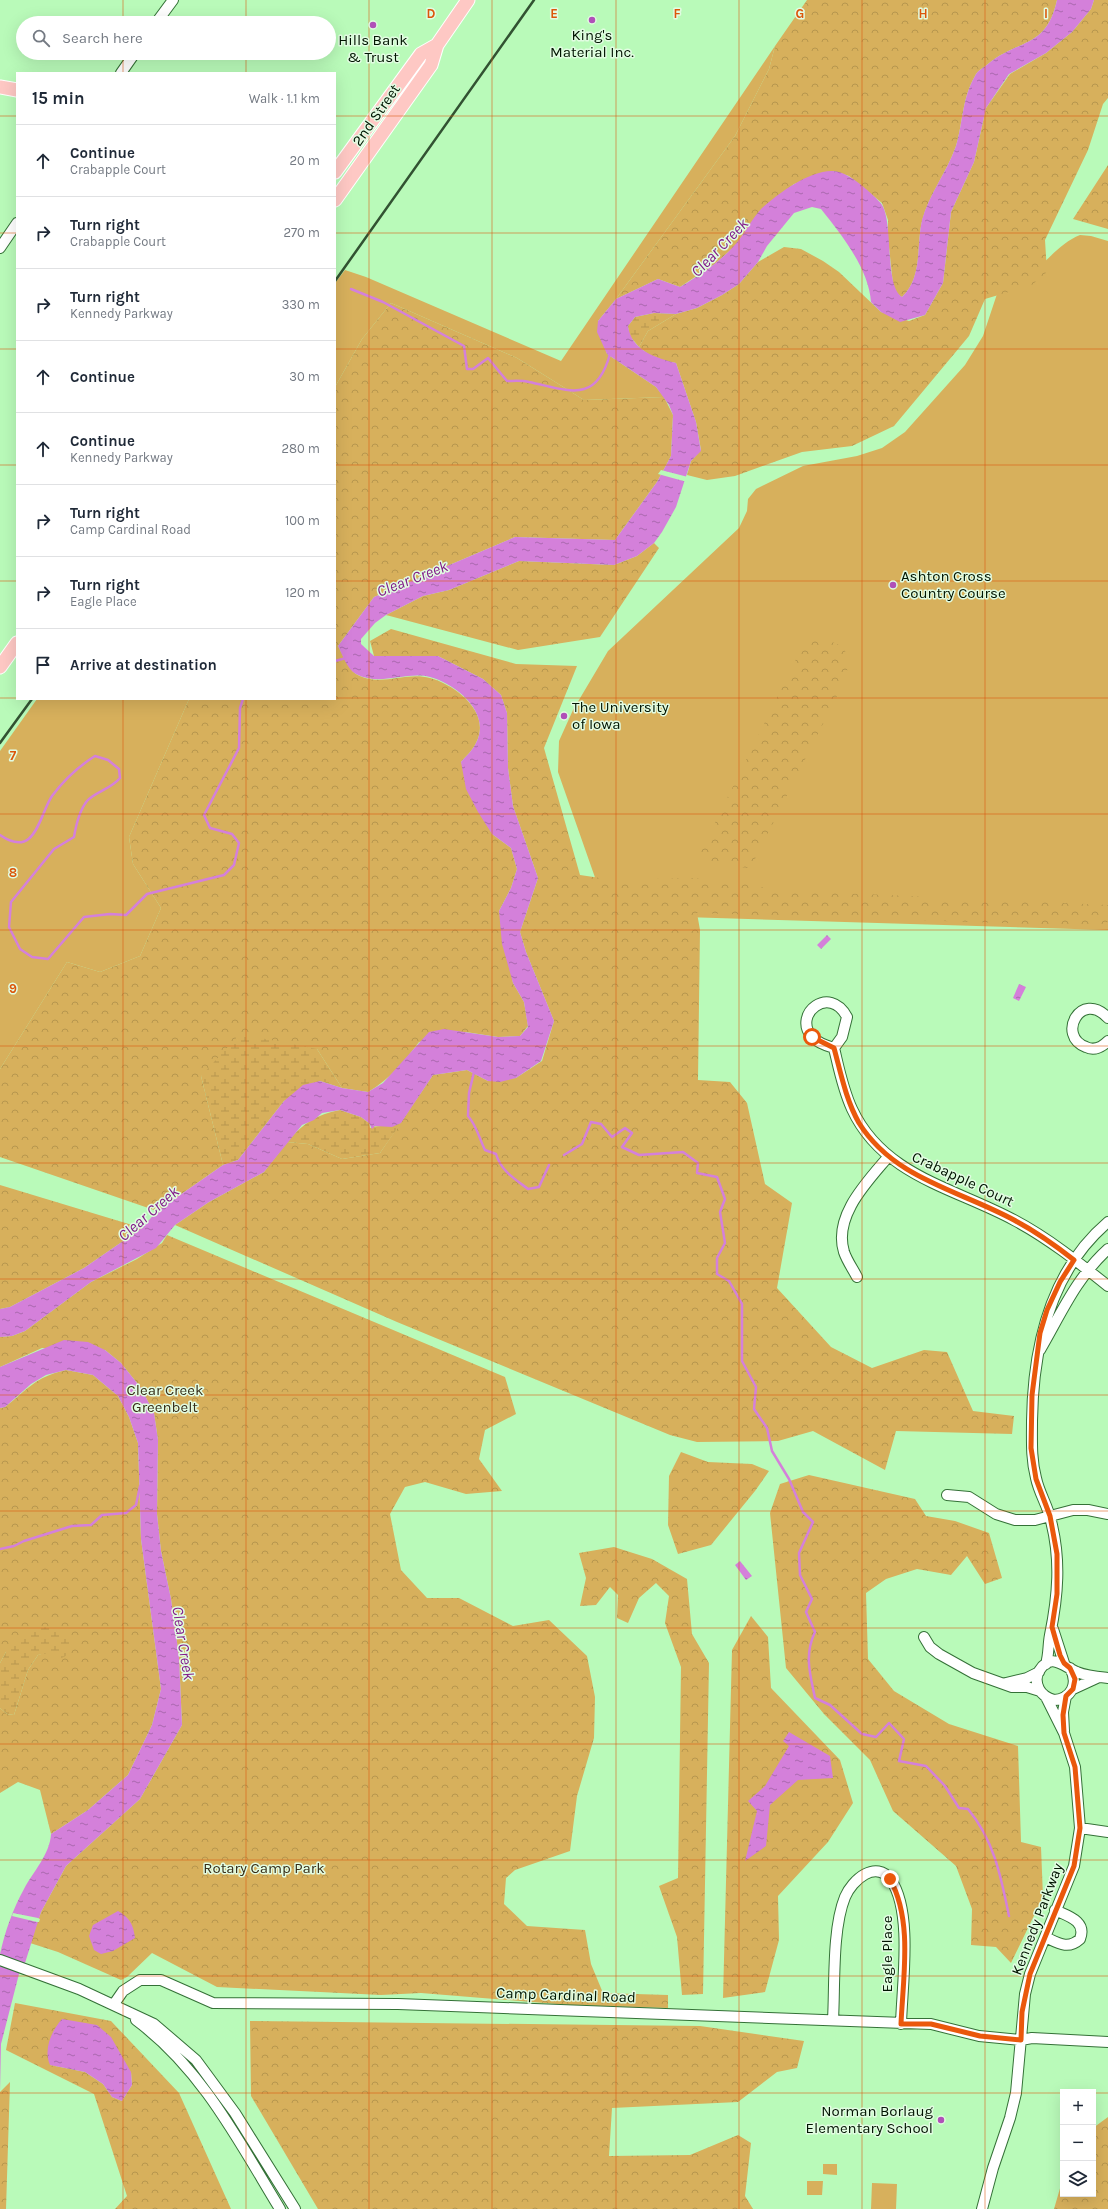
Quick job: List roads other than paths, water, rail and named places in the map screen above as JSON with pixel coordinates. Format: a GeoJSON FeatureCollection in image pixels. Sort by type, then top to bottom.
{"type":"FeatureCollection","features":[{"type":"Feature","properties":{"kind":"main road","name":"2nd Street"},"geometry":{"type":"LineString","coordinates":[[336,199],[431,65],[437,45],[468,0]]}},
{"type":"Feature","properties":{"kind":"main road","name":"2nd Street"},"geometry":{"type":"LineString","coordinates":[[336,171],[421,54],[437,45]]}},
{"type":"Feature","properties":{"kind":"main road"},"geometry":{"type":"LineString","coordinates":[[0,86],[16,85]]}},
{"type":"Feature","properties":{"kind":"main road"},"geometry":{"type":"LineString","coordinates":[[0,86],[16,90]]}},
{"type":"Feature","properties":{"kind":"main road"},"geometry":{"type":"LineString","coordinates":[[0,667],[16,644]]}},
{"type":"Feature","properties":{"kind":"street"},"geometry":{"type":"LineString","coordinates":[[161,16],[173,0]]}},
{"type":"Feature","properties":{"kind":"street"},"geometry":{"type":"LineString","coordinates":[[122,72],[130,60]]}},
{"type":"Feature","properties":{"kind":"street"},"geometry":{"type":"LineString","coordinates":[[0,248],[16,224]]}},
{"type":"Feature","properties":{"kind":"street"},"geometry":{"type":"LineString","coordinates":[[819,1003],[836,1004],[843,1009],[847,1017],[842,1037],[834,1048],[812,1037],[807,1029],[808,1017],[811,1008],[819,1003]]}},
{"type":"Feature","properties":{"kind":"street"},"geometry":{"type":"LineString","coordinates":[[1108,1018],[1102,1012],[1093,1008],[1084,1009],[1076,1015],[1072,1022],[1072,1031],[1081,1045],[1089,1049],[1098,1048],[1108,1040]]}},
{"type":"Feature","properties":{"kind":"street","name":"Crabapple Court"},"geometry":{"type":"LineString","coordinates":[[834,1048],[852,1110],[867,1134],[888,1157],[919,1177],[1013,1219],[1056,1246],[1108,1286]]}},
{"type":"Feature","properties":{"kind":"street"},"geometry":{"type":"LineString","coordinates":[[857,1277],[844,1253],[842,1237],[844,1227],[856,1198],[888,1157]]}},
{"type":"Feature","properties":{"kind":"street"},"geometry":{"type":"LineString","coordinates":[[1046,1664],[1058,1576],[1057,1554],[1050,1516],[1036,1479],[1031,1448],[1032,1395],[1040,1333],[1047,1310],[1060,1282],[1074,1260],[1108,1222]]}},
{"type":"Feature","properties":{"kind":"street"},"geometry":{"type":"LineString","coordinates":[[1038,1354],[1059,1313],[1088,1270],[1108,1249]]}},
{"type":"Feature","properties":{"kind":"street"},"geometry":{"type":"LineString","coordinates":[[947,1495],[970,1497],[996,1514],[1015,1520],[1035,1520],[1073,1510],[1088,1510],[1108,1514]]}},
{"type":"Feature","properties":{"kind":"street"},"geometry":{"type":"LineString","coordinates":[[1052,1627],[1067,1666],[1075,1679],[1070,1693]]}},
{"type":"Feature","properties":{"kind":"street"},"geometry":{"type":"LineString","coordinates":[[924,1637],[930,1647],[939,1654],[973,1673],[988,1679],[1006,1683],[1012,1687],[1027,1687],[1054,1700],[1104,1677]]}},
{"type":"Feature","properties":{"kind":"street"},"geometry":{"type":"LineString","coordinates":[[1006,1683],[1027,1678],[1039,1672],[1046,1664],[1054,1661],[1083,1674],[1104,1677]]}},
{"type":"Feature","properties":{"kind":"street"},"geometry":{"type":"LineString","coordinates":[[1039,1672],[1036,1682],[1043,1694]]}},
{"type":"Feature","properties":{"kind":"street","name":"Kennedy Parkway"},"geometry":{"type":"LineString","coordinates":[[1064,1733],[1063,1715],[1070,1693]]}},
{"type":"Feature","properties":{"kind":"street","name":"Kennedy Parkway"},"geometry":{"type":"LineString","coordinates":[[982,2209],[993,2168],[1010,2118],[1019,2068],[1025,1994],[1055,1910],[1074,1866],[1080,1828],[1075,1767],[1064,1733],[1043,1694]]}},
{"type":"Feature","properties":{"kind":"street"},"geometry":{"type":"LineString","coordinates":[[1080,1828],[1108,1832]]}},
{"type":"Feature","properties":{"kind":"street","name":"Eagle Place"},"geometry":{"type":"LineString","coordinates":[[833,2020],[838,1929],[845,1897],[854,1881],[862,1874],[874,1872],[882,1873],[890,1879],[898,1892],[903,1911],[905,1930],[901,2024]]}},
{"type":"Feature","properties":{"kind":"street"},"geometry":{"type":"LineString","coordinates":[[1045,1937],[1067,1946],[1073,1945],[1080,1939],[1082,1927],[1078,1922],[1055,1910]]}},
{"type":"Feature","properties":{"kind":"street"},"geometry":{"type":"LineString","coordinates":[[0,1960],[114,2004],[154,2024],[196,2060],[234,2113],[295,2209]]}},
{"type":"Feature","properties":{"kind":"street","name":"Camp Cardinal Road"},"geometry":{"type":"LineString","coordinates":[[114,2004],[123,1991],[140,1980],[161,1980],[213,2004],[398,2004],[931,2024],[980,2036],[1021,2040],[1032,2038],[1108,2042]]}},
{"type":"Feature","properties":{"kind":"street"},"geometry":{"type":"LineString","coordinates":[[114,2004],[170,2048],[195,2075],[223,2116],[280,2209]]}},
{"type":"Feature","properties":{"kind":"water"},"geometry":{"type":"Polygon","coordinates":[[[1057,0],[1094,0],[1091,9],[1072,32],[1046,53],[1009,74],[986,108],[974,162],[951,212],[943,283],[925,315],[900,322],[881,312],[871,302],[865,277],[853,252],[821,209],[812,207],[794,213],[767,246],[758,262],[739,284],[697,308],[676,314],[654,313],[635,317],[628,326],[630,334],[639,347],[646,352],[676,363],[696,422],[701,451],[691,461],[676,507],[654,543],[637,556],[614,565],[519,561],[449,590],[423,596],[386,615],[375,623],[361,639],[361,644],[374,656],[438,656],[483,679],[501,695],[507,713],[508,768],[513,806],[538,878],[520,932],[526,952],[554,1021],[541,1061],[516,1078],[500,1082],[488,1081],[467,1070],[433,1075],[401,1123],[392,1127],[375,1126],[372,1129],[369,1123],[361,1117],[340,1110],[322,1113],[314,1120],[302,1125],[264,1172],[209,1202],[175,1225],[156,1248],[91,1282],[25,1331],[12,1336],[0,1337],[0,1309],[10,1307],[84,1268],[142,1228],[157,1211],[223,1165],[238,1160],[284,1101],[303,1085],[320,1081],[342,1088],[368,1092],[383,1083],[429,1032],[444,1029],[498,1037],[520,1036],[528,1027],[524,1002],[513,983],[502,944],[499,911],[511,888],[517,869],[511,848],[492,834],[478,812],[466,789],[461,762],[475,746],[480,732],[479,721],[475,711],[469,701],[460,693],[450,686],[430,677],[411,676],[374,679],[365,678],[356,674],[347,665],[338,646],[374,597],[515,537],[615,540],[657,482],[671,456],[673,415],[669,405],[656,387],[607,354],[597,332],[598,321],[616,299],[658,279],[680,287],[701,274],[721,259],[733,247],[762,208],[786,189],[815,174],[833,171],[844,174],[854,180],[879,201],[886,214],[893,280],[896,290],[902,297],[909,289],[916,271],[920,230],[925,210],[956,146],[965,102],[976,74],[1000,56],[1039,35],[1046,27],[1052,16],[1057,0]]]}},
{"type":"Feature","properties":{"kind":"water"},"geometry":{"type":"Polygon","coordinates":[[[827,935],[831,939],[821,949],[817,945],[827,935]]]}},
{"type":"Feature","properties":{"kind":"water"},"geometry":{"type":"Polygon","coordinates":[[[1019,984],[1026,987],[1019,1001],[1013,998],[1019,984]]]}},
{"type":"Feature","properties":{"kind":"water"},"geometry":{"type":"Polygon","coordinates":[[[64,1340],[88,1342],[105,1350],[121,1363],[141,1388],[154,1413],[158,1440],[157,1514],[161,1551],[171,1599],[179,1657],[182,1725],[140,1799],[66,1866],[41,1912],[25,1963],[19,1974],[1,2044],[0,2092],[0,1954],[4,1937],[13,1912],[24,1889],[48,1849],[51,1834],[88,1810],[128,1775],[152,1725],[161,1689],[141,1539],[138,1443],[129,1417],[118,1396],[93,1375],[66,1370],[46,1375],[31,1384],[5,1407],[0,1408],[0,1367],[64,1340]]]}},
{"type":"Feature","properties":{"kind":"water"},"geometry":{"type":"Polygon","coordinates":[[[740,1561],[752,1576],[746,1580],[735,1565],[740,1561]]]}},
{"type":"Feature","properties":{"kind":"water"},"geometry":{"type":"Polygon","coordinates":[[[789,1732],[830,1756],[833,1778],[798,1780],[770,1805],[766,1846],[745,1861],[757,1811],[748,1801],[765,1786],[789,1746],[783,1741],[789,1732]]]}},
{"type":"Feature","properties":{"kind":"water"},"geometry":{"type":"Polygon","coordinates":[[[118,1911],[130,1922],[135,1938],[113,1951],[101,1954],[94,1950],[89,1936],[93,1925],[118,1911]]]}},
{"type":"Feature","properties":{"kind":"water"},"geometry":{"type":"Polygon","coordinates":[[[62,2019],[97,2025],[111,2037],[131,2072],[132,2085],[122,2101],[112,2097],[103,2084],[85,2072],[50,2065],[48,2059],[48,2046],[52,2034],[62,2019]]]}},
{"type":"Feature","properties":{"kind":"waterway"},"geometry":{"type":"LineString","coordinates":[[351,289],[383,302],[464,346],[467,369],[473,369],[488,358],[507,381],[524,381],[568,390],[579,390],[589,387],[597,381],[604,370],[610,354]]}},
{"type":"Feature","properties":{"kind":"waterway"},"geometry":{"type":"LineString","coordinates":[[336,661],[346,658]]}},
{"type":"Feature","properties":{"kind":"waterway"},"geometry":{"type":"LineString","coordinates":[[0,835],[12,841],[21,842],[29,839],[35,832],[52,796],[67,779],[95,756],[108,760],[119,769],[120,778],[112,785],[94,795],[84,805],[78,818],[74,837],[54,849],[11,902],[9,927],[20,949],[32,957],[48,959],[84,917],[110,914],[126,915],[147,894],[224,875],[234,865],[239,843],[232,834],[210,828],[204,815],[239,748],[240,708],[243,700]]}},
{"type":"Feature","properties":{"kind":"waterway"},"geometry":{"type":"LineString","coordinates":[[474,1072],[469,1093],[468,1116],[476,1128],[485,1150],[496,1154],[505,1170],[528,1189],[539,1187],[549,1165]]}},
{"type":"Feature","properties":{"kind":"waterway"},"geometry":{"type":"LineString","coordinates":[[564,1155],[582,1144],[591,1122],[601,1124],[612,1137],[625,1128],[632,1133],[622,1147],[639,1155],[683,1152],[698,1163],[697,1173],[717,1177],[725,1199],[720,1212],[725,1243],[717,1258],[717,1274],[729,1281],[742,1304],[742,1361],[756,1387],[754,1409],[767,1428],[772,1451],[789,1479],[803,1512],[813,1522],[799,1553],[800,1575],[812,1599],[806,1612],[815,1632],[809,1657],[810,1673],[815,1698],[830,1705],[862,1734],[876,1737],[889,1723],[904,1739],[899,1761],[926,1766],[945,1786],[959,1808],[968,1809],[977,1821],[990,1846],[1003,1887],[1009,1916]]}},
{"type":"Feature","properties":{"kind":"waterway"},"geometry":{"type":"LineString","coordinates":[[0,1549],[14,1546],[24,1541],[72,1526],[91,1525],[102,1515],[126,1513],[136,1505],[140,1486]]}},
{"type":"Feature","properties":{"kind":"railway"},"geometry":{"type":"LineString","coordinates":[[336,280],[534,0]]}},
{"type":"Feature","properties":{"kind":"railway"},"geometry":{"type":"LineString","coordinates":[[0,743],[31,700]]}},
{"type":"Feature","properties":{"kind":"place","name":"King's Material Inc."},"geometry":{"type":"Point","coordinates":[592,20]}},
{"type":"Feature","properties":{"kind":"place","name":"Hills Bank & Trust"},"geometry":{"type":"Point","coordinates":[373,25]}},
{"type":"Feature","properties":{"kind":"place","name":"Ashton Cross Country Course"},"geometry":{"type":"Point","coordinates":[893,585]}},
{"type":"Feature","properties":{"kind":"place","name":"The University of Iowa"},"geometry":{"type":"Point","coordinates":[564,716]}},
{"type":"Feature","properties":{"kind":"place","name":"Norman Borlaug Elementary School"},"geometry":{"type":"Point","coordinates":[941,2120]}},
{"type":"Feature","properties":{"kind":"water label","name":"Clear Creek"},"geometry":{"type":"Point","coordinates":[719,247]}},
{"type":"Feature","properties":{"kind":"water label","name":"Clear Creek"},"geometry":{"type":"Point","coordinates":[412,578]}},
{"type":"Feature","properties":{"kind":"water label","name":"Clear Creek"},"geometry":{"type":"Point","coordinates":[148,1213]}},
{"type":"Feature","properties":{"kind":"water label","name":"Clear Creek"},"geometry":{"type":"Point","coordinates":[184,1643]}},
{"type":"Feature","properties":{"kind":"park label","name":"Clear Creek Greenbelt"},"geometry":{"type":"Point","coordinates":[165,1398]}},
{"type":"Feature","properties":{"kind":"park label","name":"Rotary Camp Park"},"geometry":{"type":"Point","coordinates":[264,1868]}}]}
